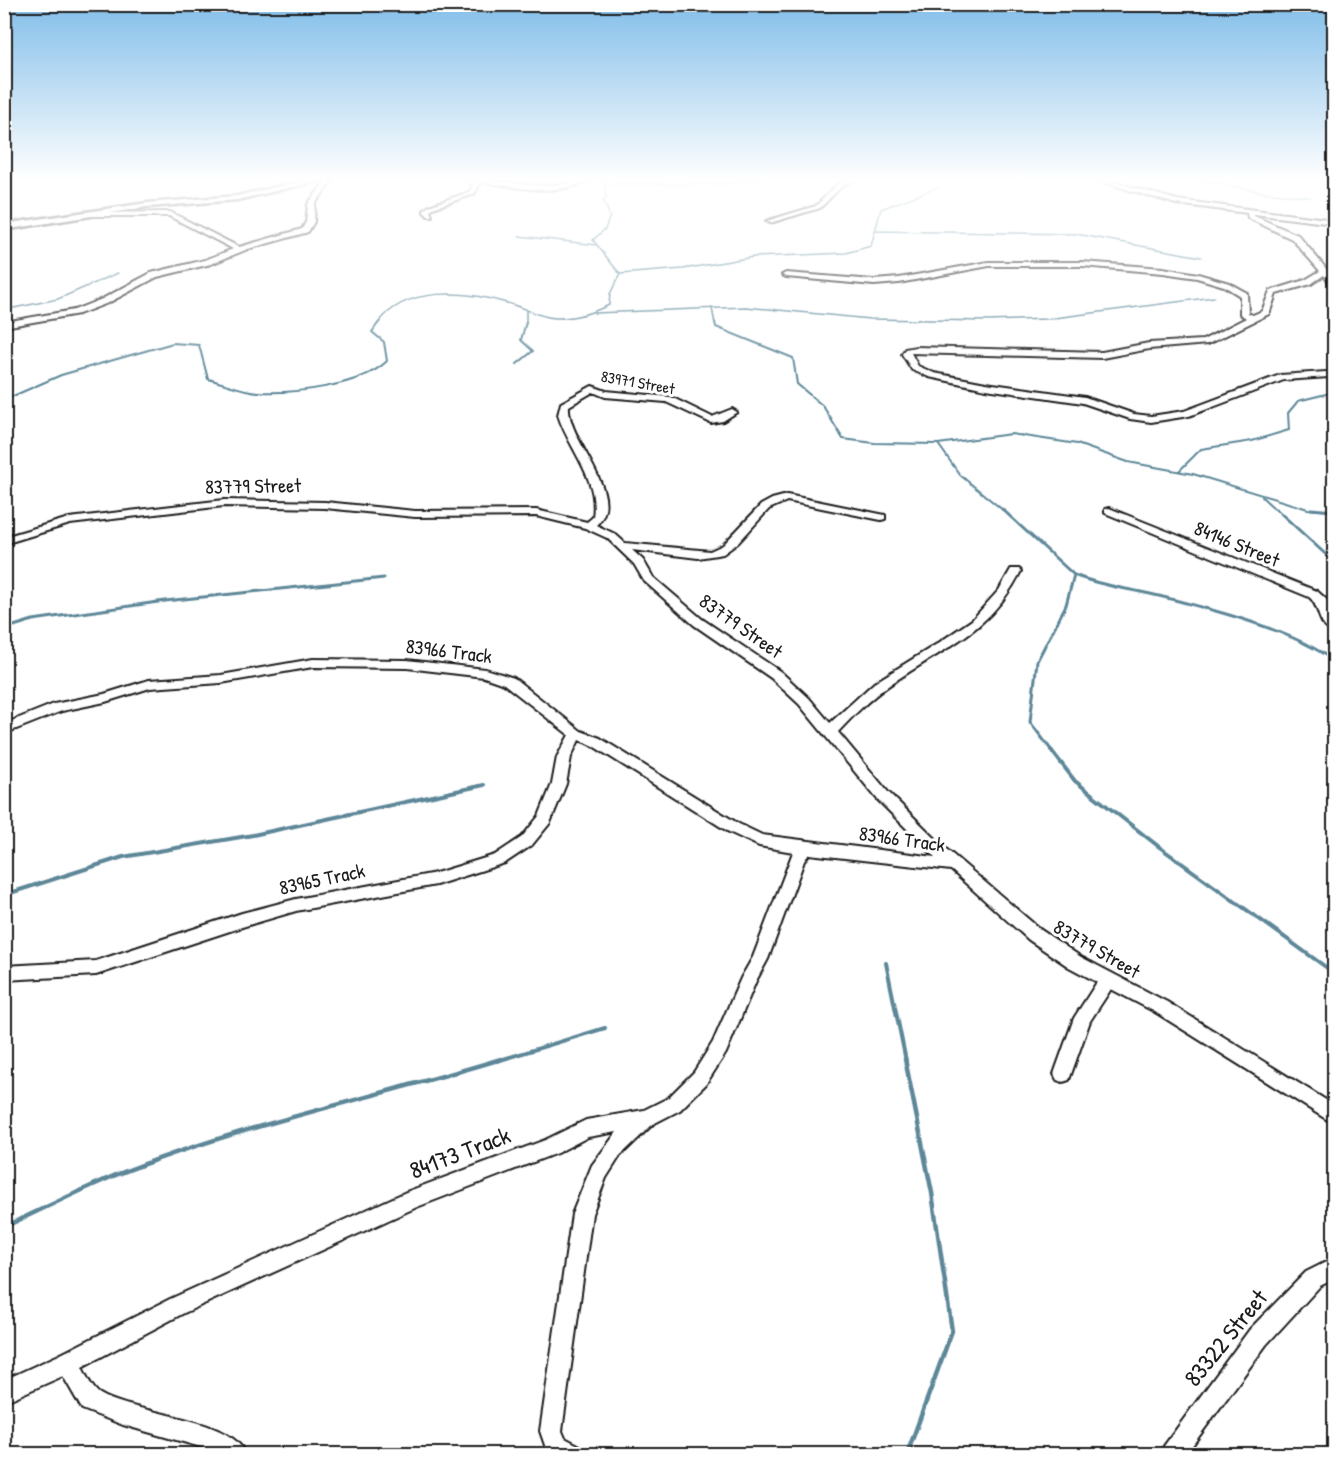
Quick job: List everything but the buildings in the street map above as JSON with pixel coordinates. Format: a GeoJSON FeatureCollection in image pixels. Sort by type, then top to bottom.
{"type":"FeatureCollection","features":[{"type":"Feature","properties":{"kind":"street"},"geometry":{"type":"LineString","coordinates":[[232,246],[238,249]]}},
{"type":"Feature","properties":{"kind":"street"},"geometry":{"type":"LineString","coordinates":[[4,325],[76,312],[105,301],[154,275],[208,262],[248,246]]}},
{"type":"Feature","properties":{"kind":"street"},"geometry":{"type":"LineString","coordinates":[[1303,246],[1335,282]]}},
{"type":"Feature","properties":{"kind":"street"},"geometry":{"type":"LineString","coordinates":[[786,275],[878,282],[988,264],[1149,269],[1196,276],[1231,285],[1244,295],[1244,314],[1254,319]]}},
{"type":"Feature","properties":{"kind":"street"},"geometry":{"type":"LineString","coordinates":[[1325,271],[1308,282],[1272,293],[1268,310],[1205,342],[1149,346],[1102,355],[916,350],[908,351],[906,354],[909,363],[922,372],[986,386],[1085,400],[1133,417],[1151,419],[1186,414],[1283,377],[1326,375]]}},
{"type":"Feature","properties":{"kind":"street","name":"83971 Street"},"geometry":{"type":"LineString","coordinates":[[589,526],[598,518],[601,501],[593,476],[564,419],[564,405],[592,389],[605,394],[668,399],[711,420],[720,419],[732,412]]}},
{"type":"Feature","properties":{"kind":"street"},"geometry":{"type":"LineString","coordinates":[[621,546],[688,552],[719,552],[727,548],[760,512],[780,499],[787,498],[881,517]]}},
{"type":"Feature","properties":{"kind":"street","name":"83779 Street"},"geometry":{"type":"LineString","coordinates":[[4,541],[69,521],[224,503],[325,505],[415,514],[536,513],[589,526],[611,536],[639,562],[648,579],[679,606],[776,675],[831,731],[883,796],[954,865],[1035,935],[1108,979],[1161,1006],[1335,1115]]}},
{"type":"Feature","properties":{"kind":"street","name":"84146 Street"},"geometry":{"type":"LineString","coordinates":[[1109,511],[1313,594],[1322,601],[1324,616],[1335,628]]}},
{"type":"Feature","properties":{"kind":"street"},"geometry":{"type":"LineString","coordinates":[[831,731],[870,693],[960,635],[989,612],[1007,591],[1015,571]]}},
{"type":"Feature","properties":{"kind":"street","name":"83966 Track"},"geometry":{"type":"LineString","coordinates":[[4,729],[59,707],[105,698],[149,684],[221,679],[283,666],[344,662],[407,664],[496,675],[527,693],[576,734],[595,741],[734,828],[759,840],[954,865]]}},
{"type":"Feature","properties":{"kind":"street","name":"83965 Track"},"geometry":{"type":"LineString","coordinates":[[4,973],[53,973],[96,968],[274,911],[344,894],[436,879],[500,859],[527,841],[545,819],[558,784],[564,757],[573,744],[576,734]]}},
{"type":"Feature","properties":{"kind":"street","name":"84173 Track"},"geometry":{"type":"LineString","coordinates":[[4,1391],[68,1363],[177,1306],[413,1198],[550,1147],[586,1129],[646,1118],[661,1112],[687,1093],[710,1065],[760,959],[797,858],[806,847]]}},
{"type":"Feature","properties":{"kind":"street"},"geometry":{"type":"LineString","coordinates":[[1062,1074],[1083,1018],[1108,979]]}},
{"type":"Feature","properties":{"kind":"street"},"geometry":{"type":"LineString","coordinates":[[572,1455],[556,1446],[551,1431],[582,1214],[587,1196],[610,1152],[646,1118]]}},
{"type":"Feature","properties":{"kind":"street","name":"83322 Street"},"geometry":{"type":"LineString","coordinates":[[1172,1455],[1258,1337],[1313,1279],[1335,1268]]}},
{"type":"Feature","properties":{"kind":"street"},"geometry":{"type":"LineString","coordinates":[[68,1363],[90,1401],[123,1414],[214,1439],[234,1455]]}},
{"type":"Feature","properties":{"kind":"waterway"},"geometry":{"type":"LineString","coordinates":[[598,246],[620,274]]}},
{"type":"Feature","properties":{"kind":"waterway"},"geometry":{"type":"LineString","coordinates":[[620,274],[683,269],[753,257],[846,253],[871,246]]}},
{"type":"Feature","properties":{"kind":"waterway"},"geometry":{"type":"LineString","coordinates":[[1142,246],[1201,257]]}},
{"type":"Feature","properties":{"kind":"waterway"},"geometry":{"type":"LineString","coordinates":[[4,310],[58,299],[118,273]]}},
{"type":"Feature","properties":{"kind":"waterway"},"geometry":{"type":"LineString","coordinates":[[526,310],[555,318],[569,318],[596,311],[609,305],[610,294],[620,274]]}},
{"type":"Feature","properties":{"kind":"waterway"},"geometry":{"type":"LineString","coordinates":[[378,324],[389,311],[404,303],[437,294],[491,299],[526,310]]}},
{"type":"Feature","properties":{"kind":"waterway"},"geometry":{"type":"LineString","coordinates":[[712,308],[746,307],[870,319],[987,321],[1047,319],[1214,297]]}},
{"type":"Feature","properties":{"kind":"waterway"},"geometry":{"type":"LineString","coordinates":[[594,313],[712,308]]}},
{"type":"Feature","properties":{"kind":"waterway"},"geometry":{"type":"LineString","coordinates":[[712,308],[715,324]]}},
{"type":"Feature","properties":{"kind":"waterway"},"geometry":{"type":"LineString","coordinates":[[526,310],[526,322]]}},
{"type":"Feature","properties":{"kind":"waterway"},"geometry":{"type":"LineString","coordinates":[[4,400],[61,375],[173,343],[199,345],[208,379],[239,389],[289,392],[326,387],[361,377],[376,370],[387,361],[384,342],[372,332],[379,322]]}},
{"type":"Feature","properties":{"kind":"waterway"},"geometry":{"type":"LineString","coordinates":[[517,364],[533,351],[521,340],[526,322]]}},
{"type":"Feature","properties":{"kind":"waterway"},"geometry":{"type":"LineString","coordinates":[[715,322],[716,327],[793,358],[797,384],[823,406],[843,439],[874,443],[938,444]]}},
{"type":"Feature","properties":{"kind":"waterway"},"geometry":{"type":"LineString","coordinates":[[1179,471],[1201,449],[1252,441],[1289,430],[1288,413],[1298,401],[1334,392]]}},
{"type":"Feature","properties":{"kind":"waterway"},"geometry":{"type":"LineString","coordinates":[[938,444],[1011,434],[1077,444],[1128,462],[1193,474],[1308,509],[1330,511]]}},
{"type":"Feature","properties":{"kind":"waterway"},"geometry":{"type":"LineString","coordinates":[[938,444],[960,475],[1004,511]]}},
{"type":"Feature","properties":{"kind":"waterway"},"geometry":{"type":"LineString","coordinates":[[1262,497],[1277,511]]}},
{"type":"Feature","properties":{"kind":"waterway"},"geometry":{"type":"LineString","coordinates":[[1002,509],[1074,575]]}},
{"type":"Feature","properties":{"kind":"waterway"},"geometry":{"type":"LineString","coordinates":[[1276,509],[1334,562]]}},
{"type":"Feature","properties":{"kind":"waterway"},"geometry":{"type":"LineString","coordinates":[[1311,509],[1334,511]]}},
{"type":"Feature","properties":{"kind":"waterway"},"geometry":{"type":"LineString","coordinates":[[1052,751],[1030,722],[1037,661],[1066,605],[1074,575]]}},
{"type":"Feature","properties":{"kind":"waterway"},"geometry":{"type":"LineString","coordinates":[[1074,575],[1252,622],[1297,640],[1334,661]]}},
{"type":"Feature","properties":{"kind":"waterway"},"geometry":{"type":"LineString","coordinates":[[4,629],[33,620],[165,601],[384,578]]}},
{"type":"Feature","properties":{"kind":"waterway"},"geometry":{"type":"LineString","coordinates":[[1051,750],[1075,781],[1158,846],[1334,973]]}},
{"type":"Feature","properties":{"kind":"waterway"},"geometry":{"type":"LineString","coordinates":[[4,895],[123,857],[253,835],[484,785]]}},
{"type":"Feature","properties":{"kind":"waterway"},"geometry":{"type":"LineString","coordinates":[[886,963],[906,1061]]}},
{"type":"Feature","properties":{"kind":"waterway"},"geometry":{"type":"LineString","coordinates":[[497,1061],[605,1028]]}},
{"type":"Feature","properties":{"kind":"waterway"},"geometry":{"type":"LineString","coordinates":[[4,1227],[102,1181],[163,1157],[259,1127],[501,1059]]}},
{"type":"Feature","properties":{"kind":"waterway"},"geometry":{"type":"LineString","coordinates":[[905,1059],[932,1193],[952,1331],[907,1454]]}}]}
